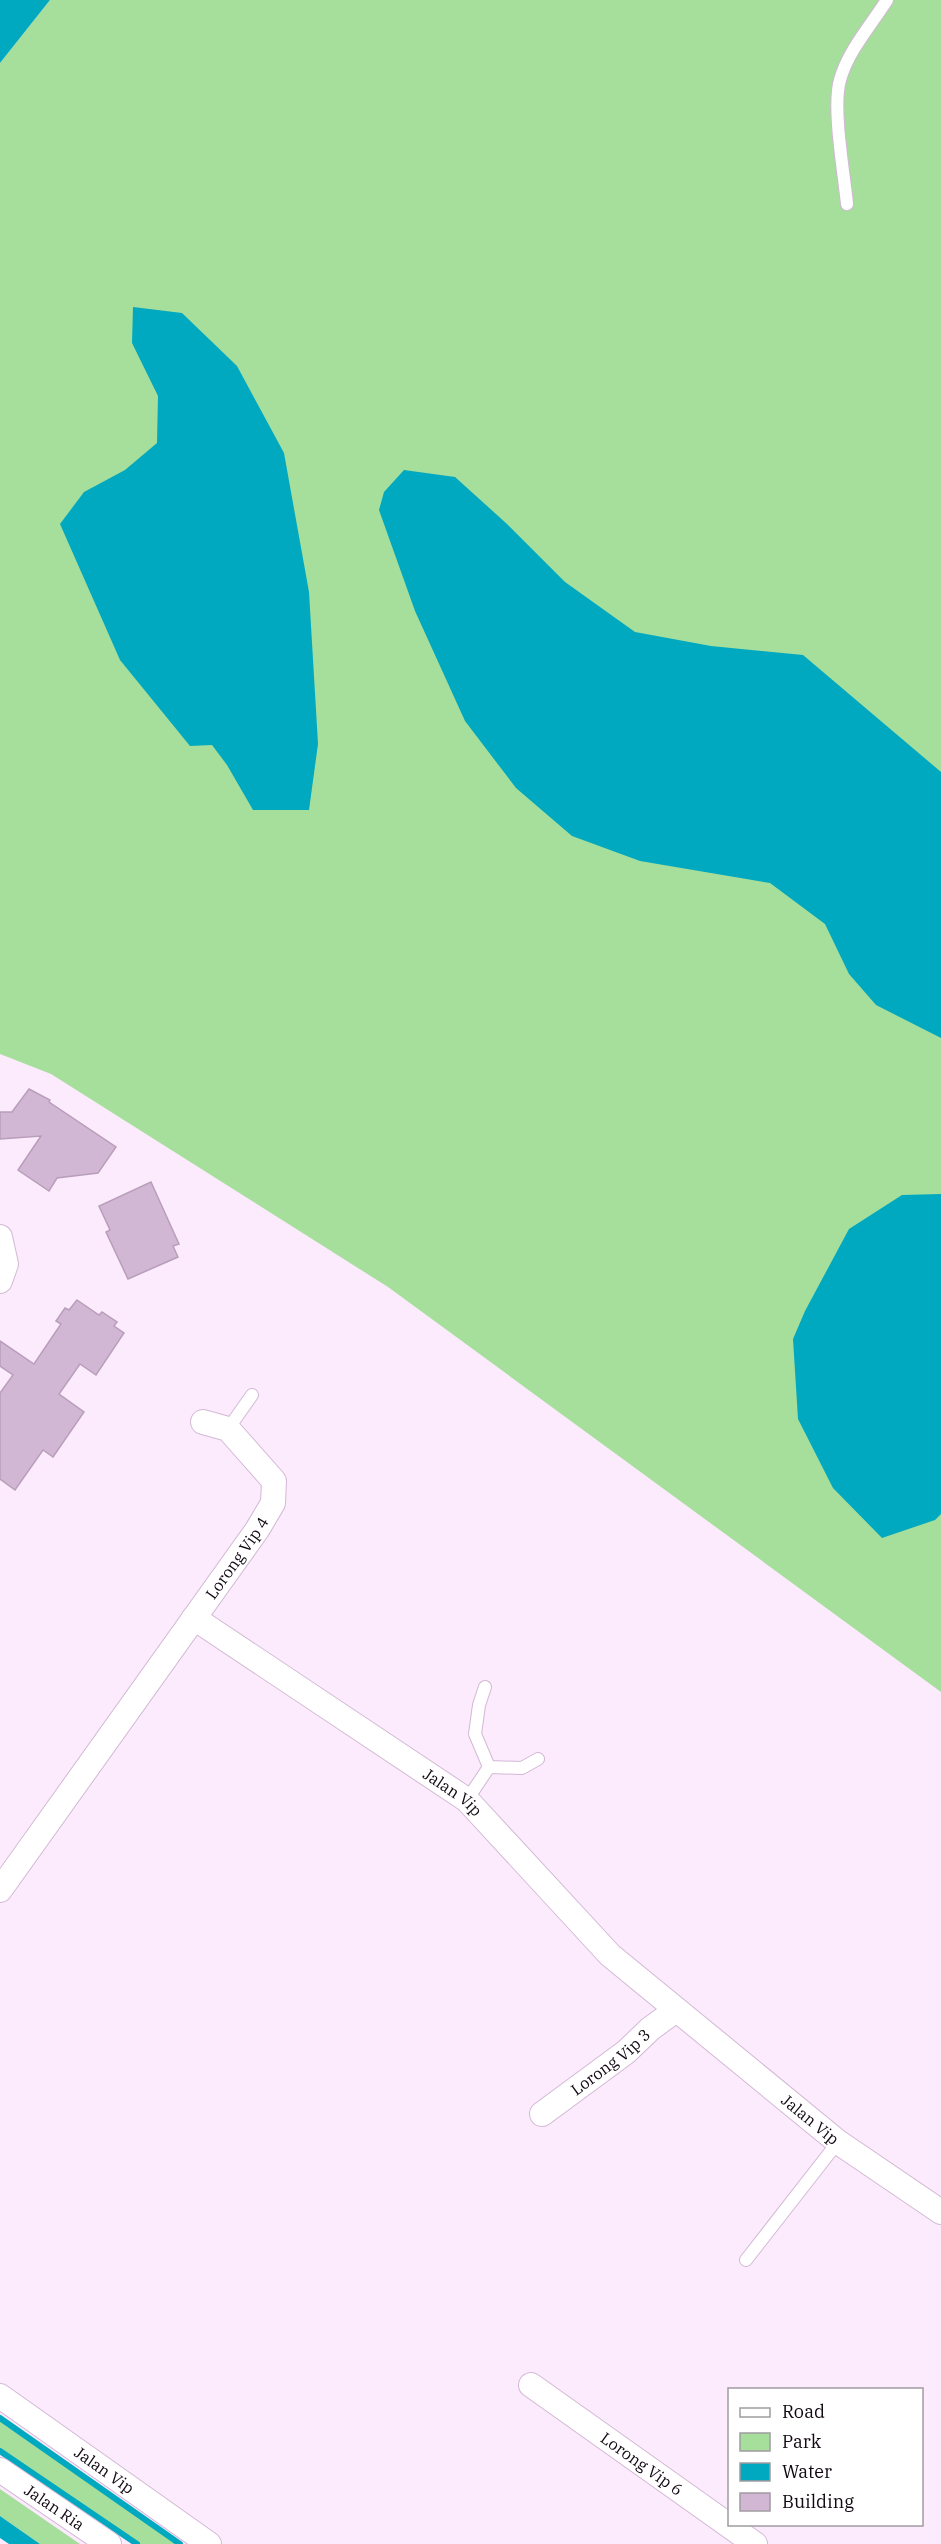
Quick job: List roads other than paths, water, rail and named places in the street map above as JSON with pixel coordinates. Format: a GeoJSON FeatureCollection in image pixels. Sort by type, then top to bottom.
{"type":"FeatureCollection","features":[{"type":"Feature","properties":{"kind":"street"},"geometry":{"type":"LineString","coordinates":[[0,1237],[6,1264],[0,1281]]}},
{"type":"Feature","properties":{"kind":"street"},"geometry":{"type":"LineString","coordinates":[[203,1422],[228,1429]]}},
{"type":"Feature","properties":{"kind":"street","name":"Lorong Vip 4"},"geometry":{"type":"LineString","coordinates":[[194,1618],[257,1530],[273,1503],[273,1481],[228,1429]]}},
{"type":"Feature","properties":{"kind":"street"},"geometry":{"type":"LineString","coordinates":[[0,1890],[194,1618]]}},
{"type":"Feature","properties":{"kind":"street","name":"Jalan Vip"},"geometry":{"type":"LineString","coordinates":[[194,1618],[467,1800],[610,1955],[838,2142],[941,2212]]}},
{"type":"Feature","properties":{"kind":"street","name":"Lorong Vip 3"},"geometry":{"type":"LineString","coordinates":[[542,2114],[626,2052],[650,2029],[676,2010]]}},
{"type":"Feature","properties":{"kind":"street","name":"Lorong Vip 6"},"geometry":{"type":"LineString","coordinates":[[531,2385],[728,2525]]}},
{"type":"Feature","properties":{"kind":"street","name":"Jalan Vip"},"geometry":{"type":"LineString","coordinates":[[0,2396],[209,2544]]}},
{"type":"Feature","properties":{"kind":"street","name":"Jalan Ria"},"geometry":{"type":"LineString","coordinates":[[0,2470],[109,2544]]}},
{"type":"Feature","properties":{"kind":"street","name":"Lorong Vip 6"},"geometry":{"type":"LineString","coordinates":[[730,2526],[755,2544]]}},
{"type":"Feature","properties":{"kind":"lane"},"geometry":{"type":"LineString","coordinates":[[847,204],[837,105],[839,81],[850,57],[887,0]]}},
{"type":"Feature","properties":{"kind":"lane"},"geometry":{"type":"LineString","coordinates":[[228,1429],[252,1395]]}},
{"type":"Feature","properties":{"kind":"lane"},"geometry":{"type":"LineString","coordinates":[[485,1687],[479,1705],[475,1734],[489,1767]]}},
{"type":"Feature","properties":{"kind":"lane"},"geometry":{"type":"LineString","coordinates":[[489,1767],[522,1768],[538,1759]]}},
{"type":"Feature","properties":{"kind":"lane"},"geometry":{"type":"LineString","coordinates":[[467,1800],[489,1767]]}},
{"type":"Feature","properties":{"kind":"lane"},"geometry":{"type":"LineString","coordinates":[[746,2260],[838,2142]]}},
{"type":"Feature","properties":{"kind":"water"},"geometry":{"type":"Polygon","coordinates":[[[0,0],[50,0],[0,63],[0,0]]]}},
{"type":"Feature","properties":{"kind":"water"},"geometry":{"type":"Polygon","coordinates":[[[133,307],[182,313],[237,366],[284,453],[309,592],[318,744],[309,810],[253,810],[227,765],[212,745],[190,746],[120,660],[60,524],[84,492],[125,470],[157,443],[158,396],[132,343],[133,307]]]}},
{"type":"Feature","properties":{"kind":"water"},"geometry":{"type":"Polygon","coordinates":[[[404,470],[455,477],[507,524],[565,582],[635,632],[711,646],[803,655],[941,772],[941,1038],[876,1005],[849,974],[825,924],[770,883],[640,861],[572,836],[516,788],[465,721],[415,611],[379,510],[384,492],[404,470]]]}},
{"type":"Feature","properties":{"kind":"water"},"geometry":{"type":"Polygon","coordinates":[[[941,1194],[941,1514],[935,1520],[882,1538],[833,1488],[798,1419],[793,1339],[805,1311],[849,1229],[902,1195],[941,1194]]]}},
{"type":"Feature","properties":{"kind":"water"},"geometry":{"type":"Polygon","coordinates":[[[0,2516],[40,2544],[9,2544],[0,2538],[0,2516]]]}},
{"type":"Feature","properties":{"kind":"waterway"},"geometry":{"type":"LineString","coordinates":[[0,2418],[180,2544]]}},
{"type":"Feature","properties":{"kind":"waterway"},"geometry":{"type":"LineString","coordinates":[[0,2451],[137,2544]]}}]}
